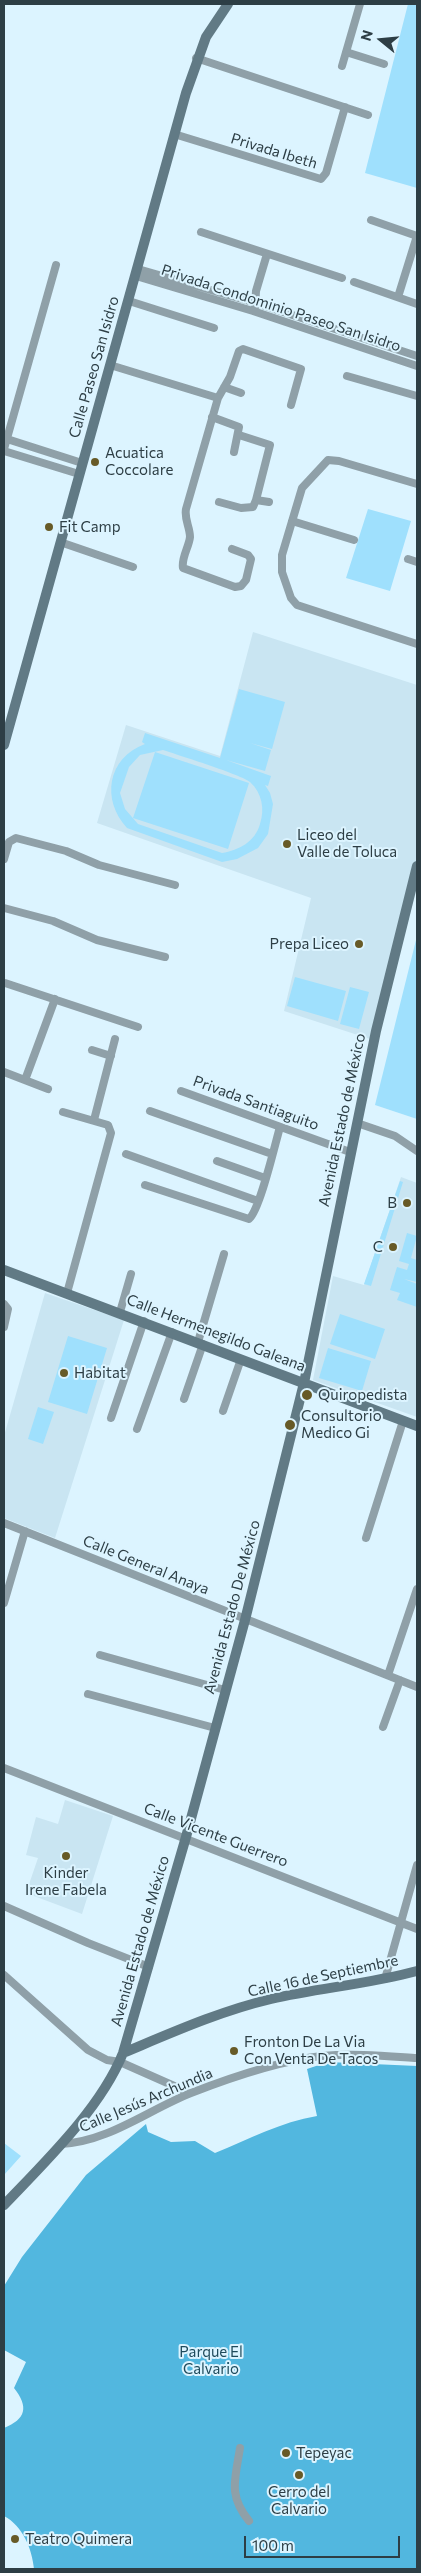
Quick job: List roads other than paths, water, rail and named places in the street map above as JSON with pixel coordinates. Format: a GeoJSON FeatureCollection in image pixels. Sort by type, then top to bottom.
{"type":"FeatureCollection","features":[{"type":"Feature","properties":{"kind":"main road","name":"Calle Paseo San Isidro"},"geometry":{"type":"LineString","coordinates":[[4,745],[196,58],[225,5]]}},
{"type":"Feature","properties":{"kind":"main road","name":"Avenida Estado de México"},"geometry":{"type":"LineString","coordinates":[[304,1383],[376,1031],[417,866]]}},
{"type":"Feature","properties":{"kind":"main road","name":"Calle Hermenegildo Galeana"},"geometry":{"type":"LineString","coordinates":[[4,1270],[144,1321],[417,1426]]}},
{"type":"Feature","properties":{"kind":"main road","name":"Avenida Estado De México"},"geometry":{"type":"LineString","coordinates":[[186,1837],[245,1620],[304,1383]]}},
{"type":"Feature","properties":{"kind":"main road","name":"Avenida Estado de México"},"geometry":{"type":"LineString","coordinates":[[121,2057],[186,1837]]}},
{"type":"Feature","properties":{"kind":"main road","name":"Calle 16 de Septiembre"},"geometry":{"type":"LineString","coordinates":[[121,2057],[198,2022],[270,2000],[385,1980],[417,1971]]}},
{"type":"Feature","properties":{"kind":"main road"},"geometry":{"type":"LineString","coordinates":[[4,2205],[61,2144],[106,2086],[121,2057]]}},
{"type":"Feature","properties":{"kind":"street"},"geometry":{"type":"LineString","coordinates":[[342,66],[360,4]]}},
{"type":"Feature","properties":{"kind":"street"},"geometry":{"type":"LineString","coordinates":[[346,52],[384,64]]}},
{"type":"Feature","properties":{"kind":"street"},"geometry":{"type":"LineString","coordinates":[[196,58],[368,115]]}},
{"type":"Feature","properties":{"kind":"street","name":"Privada Ibeth"},"geometry":{"type":"LineString","coordinates":[[174,134],[321,180],[326,173],[345,107]]}},
{"type":"Feature","properties":{"kind":"street"},"geometry":{"type":"LineString","coordinates":[[371,220],[417,236],[398,297]]}},
{"type":"Feature","properties":{"kind":"street"},"geometry":{"type":"LineString","coordinates":[[201,232],[342,278]]}},
{"type":"Feature","properties":{"kind":"street"},"geometry":{"type":"LineString","coordinates":[[255,307],[256,290],[267,254]]}},
{"type":"Feature","properties":{"kind":"street"},"geometry":{"type":"LineString","coordinates":[[56,265],[4,450],[79,474]]}},
{"type":"Feature","properties":{"kind":"street","name":"Privada Condominio Paseo San Isidro"},"geometry":{"type":"LineString","coordinates":[[137,273],[417,356]]}},
{"type":"Feature","properties":{"kind":"street"},"geometry":{"type":"LineString","coordinates":[[354,282],[417,304]]}},
{"type":"Feature","properties":{"kind":"street"},"geometry":{"type":"LineString","coordinates":[[129,301],[214,328]]}},
{"type":"Feature","properties":{"kind":"street","name":"Privada Condominio Paseo San Isidro"},"geometry":{"type":"LineString","coordinates":[[255,307],[417,366]]}},
{"type":"Feature","properties":{"kind":"street"},"geometry":{"type":"LineString","coordinates":[[232,549],[248,555],[251,559],[246,580],[241,586],[234,587],[187,571],[182,565],[190,538],[185,518],[186,509],[218,398],[230,377],[237,353],[244,349],[301,368],[290,405]]}},
{"type":"Feature","properties":{"kind":"street"},"geometry":{"type":"LineString","coordinates":[[110,364],[218,398]]}},
{"type":"Feature","properties":{"kind":"street"},"geometry":{"type":"LineString","coordinates":[[347,376],[417,396]]}},
{"type":"Feature","properties":{"kind":"street"},"geometry":{"type":"LineString","coordinates":[[224,386],[241,393]]}},
{"type":"Feature","properties":{"kind":"street"},"geometry":{"type":"LineString","coordinates":[[212,417],[237,424],[240,430],[234,452]]}},
{"type":"Feature","properties":{"kind":"street"},"geometry":{"type":"LineString","coordinates":[[219,502],[241,508],[253,507],[256,500],[270,445],[239,435]]}},
{"type":"Feature","properties":{"kind":"street"},"geometry":{"type":"LineString","coordinates":[[7,439],[82,463]]}},
{"type":"Feature","properties":{"kind":"street"},"geometry":{"type":"LineString","coordinates":[[417,484],[339,461],[328,460],[302,488],[280,564],[293,602],[417,644]]}},
{"type":"Feature","properties":{"kind":"street"},"geometry":{"type":"LineString","coordinates":[[256,500],[268,502]]}},
{"type":"Feature","properties":{"kind":"street"},"geometry":{"type":"LineString","coordinates":[[292,521],[354,540]]}},
{"type":"Feature","properties":{"kind":"street"},"geometry":{"type":"LineString","coordinates":[[60,542],[133,567]]}},
{"type":"Feature","properties":{"kind":"street"},"geometry":{"type":"LineString","coordinates":[[408,559],[417,562]]}},
{"type":"Feature","properties":{"kind":"street"},"geometry":{"type":"LineString","coordinates":[[4,859],[12,840],[16,838],[66,851],[99,865],[176,885]]}},
{"type":"Feature","properties":{"kind":"street"},"geometry":{"type":"LineString","coordinates":[[4,908],[53,921],[82,935],[165,957]]}},
{"type":"Feature","properties":{"kind":"street"},"geometry":{"type":"LineString","coordinates":[[5,982],[138,1027]]}},
{"type":"Feature","properties":{"kind":"street"},"geometry":{"type":"LineString","coordinates":[[25,1080],[55,999]]}},
{"type":"Feature","properties":{"kind":"street"},"geometry":{"type":"LineString","coordinates":[[94,1120],[115,1039]]}},
{"type":"Feature","properties":{"kind":"street"},"geometry":{"type":"LineString","coordinates":[[92,1050],[111,1056]]}},
{"type":"Feature","properties":{"kind":"street"},"geometry":{"type":"LineString","coordinates":[[4,1072],[48,1088]]}},
{"type":"Feature","properties":{"kind":"street","name":"Privada Santiaguito"},"geometry":{"type":"LineString","coordinates":[[181,1091],[350,1152]]}},
{"type":"Feature","properties":{"kind":"street"},"geometry":{"type":"LineString","coordinates":[[62,1112],[108,1125],[111,1133],[67,1293]]}},
{"type":"Feature","properties":{"kind":"street"},"geometry":{"type":"LineString","coordinates":[[150,1112],[272,1154]]}},
{"type":"Feature","properties":{"kind":"street"},"geometry":{"type":"LineString","coordinates":[[357,1123],[395,1136],[417,1151]]}},
{"type":"Feature","properties":{"kind":"street"},"geometry":{"type":"LineString","coordinates":[[145,1185],[246,1219],[253,1215],[280,1128]]}},
{"type":"Feature","properties":{"kind":"street"},"geometry":{"type":"LineString","coordinates":[[126,1154],[258,1201]]}},
{"type":"Feature","properties":{"kind":"street"},"geometry":{"type":"LineString","coordinates":[[217,1161],[265,1178]]}},
{"type":"Feature","properties":{"kind":"street"},"geometry":{"type":"LineString","coordinates":[[184,1399],[224,1254]]}},
{"type":"Feature","properties":{"kind":"street"},"geometry":{"type":"LineString","coordinates":[[120,1312],[131,1274]]}},
{"type":"Feature","properties":{"kind":"street"},"geometry":{"type":"LineString","coordinates":[[4,1304],[8,1309],[4,1327]]}},
{"type":"Feature","properties":{"kind":"street"},"geometry":{"type":"LineString","coordinates":[[111,1418],[144,1321]]}},
{"type":"Feature","properties":{"kind":"street"},"geometry":{"type":"LineString","coordinates":[[137,1429],[172,1332]]}},
{"type":"Feature","properties":{"kind":"street"},"geometry":{"type":"LineString","coordinates":[[223,1411],[241,1359]]}},
{"type":"Feature","properties":{"kind":"street"},"geometry":{"type":"LineString","coordinates":[[366,1538],[403,1421]]}},
{"type":"Feature","properties":{"kind":"street","name":"Calle General Anaya"},"geometry":{"type":"LineString","coordinates":[[4,1523],[417,1687]]}},
{"type":"Feature","properties":{"kind":"street"},"geometry":{"type":"LineString","coordinates":[[4,1603],[25,1531]]}},
{"type":"Feature","properties":{"kind":"street"},"geometry":{"type":"LineString","coordinates":[[388,1675],[417,1589]]}},
{"type":"Feature","properties":{"kind":"street"},"geometry":{"type":"LineString","coordinates":[[100,1655],[225,1690]]}},
{"type":"Feature","properties":{"kind":"street"},"geometry":{"type":"LineString","coordinates":[[383,1727],[400,1680]]}},
{"type":"Feature","properties":{"kind":"street"},"geometry":{"type":"LineString","coordinates":[[88,1694],[215,1728]]}},
{"type":"Feature","properties":{"kind":"street","name":"Calle Vicente Guerrero"},"geometry":{"type":"LineString","coordinates":[[4,1768],[186,1837],[417,1929]]}},
{"type":"Feature","properties":{"kind":"street"},"geometry":{"type":"LineString","coordinates":[[385,1980],[417,1865]]}},
{"type":"Feature","properties":{"kind":"street"},"geometry":{"type":"LineString","coordinates":[[4,1906],[88,1943],[149,1967]]}},
{"type":"Feature","properties":{"kind":"street"},"geometry":{"type":"LineString","coordinates":[[4,1975],[88,2050],[106,2060],[121,2057],[190,2093]]}},
{"type":"Feature","properties":{"kind":"street","name":"Calle Jesús Archundia"},"geometry":{"type":"LineString","coordinates":[[61,2144],[96,2138],[190,2093],[263,2069],[321,2056],[364,2055],[417,2058]]}},
{"type":"Feature","properties":{"kind":"street"},"geometry":{"type":"LineString","coordinates":[[240,2448],[233,2492],[238,2508],[249,2521]]}},
{"type":"Feature","properties":{"kind":"place","name":"Acuatica Coccolare"},"geometry":{"type":"Point","coordinates":[95,462]}},
{"type":"Feature","properties":{"kind":"place","name":"Fit Camp"},"geometry":{"type":"Point","coordinates":[49,527]}},
{"type":"Feature","properties":{"kind":"place","name":"Liceo del Valle de Toluca"},"geometry":{"type":"Point","coordinates":[287,844]}},
{"type":"Feature","properties":{"kind":"place","name":"Prepa Liceo"},"geometry":{"type":"Point","coordinates":[359,944]}},
{"type":"Feature","properties":{"kind":"place","name":"B"},"geometry":{"type":"Point","coordinates":[407,1203]}},
{"type":"Feature","properties":{"kind":"place","name":"C"},"geometry":{"type":"Point","coordinates":[393,1247]}},
{"type":"Feature","properties":{"kind":"place","name":"Habitat"},"geometry":{"type":"Point","coordinates":[64,1373]}},
{"type":"Feature","properties":{"kind":"place","name":"Quiropedista"},"geometry":{"type":"Point","coordinates":[307,1395]}},
{"type":"Feature","properties":{"kind":"place","name":"Consultorio Medico Gi"},"geometry":{"type":"Point","coordinates":[290,1425]}},
{"type":"Feature","properties":{"kind":"place","name":"Kinder Irene Fabela"},"geometry":{"type":"Point","coordinates":[66,1856]}},
{"type":"Feature","properties":{"kind":"place","name":"Fronton De La Via Con Venta De Tacos"},"geometry":{"type":"Point","coordinates":[234,2051]}},
{"type":"Feature","properties":{"kind":"place","name":"Tepeyac"},"geometry":{"type":"Point","coordinates":[286,2453]}},
{"type":"Feature","properties":{"kind":"place","name":"Cerro del Calvario"},"geometry":{"type":"Point","coordinates":[299,2475]}},
{"type":"Feature","properties":{"kind":"place","name":"Teatro Quimera"},"geometry":{"type":"Point","coordinates":[15,2539]}},
{"type":"Feature","properties":{"kind":"park label","name":"Parque El Calvario"},"geometry":{"type":"Point","coordinates":[211,2360]}}]}
